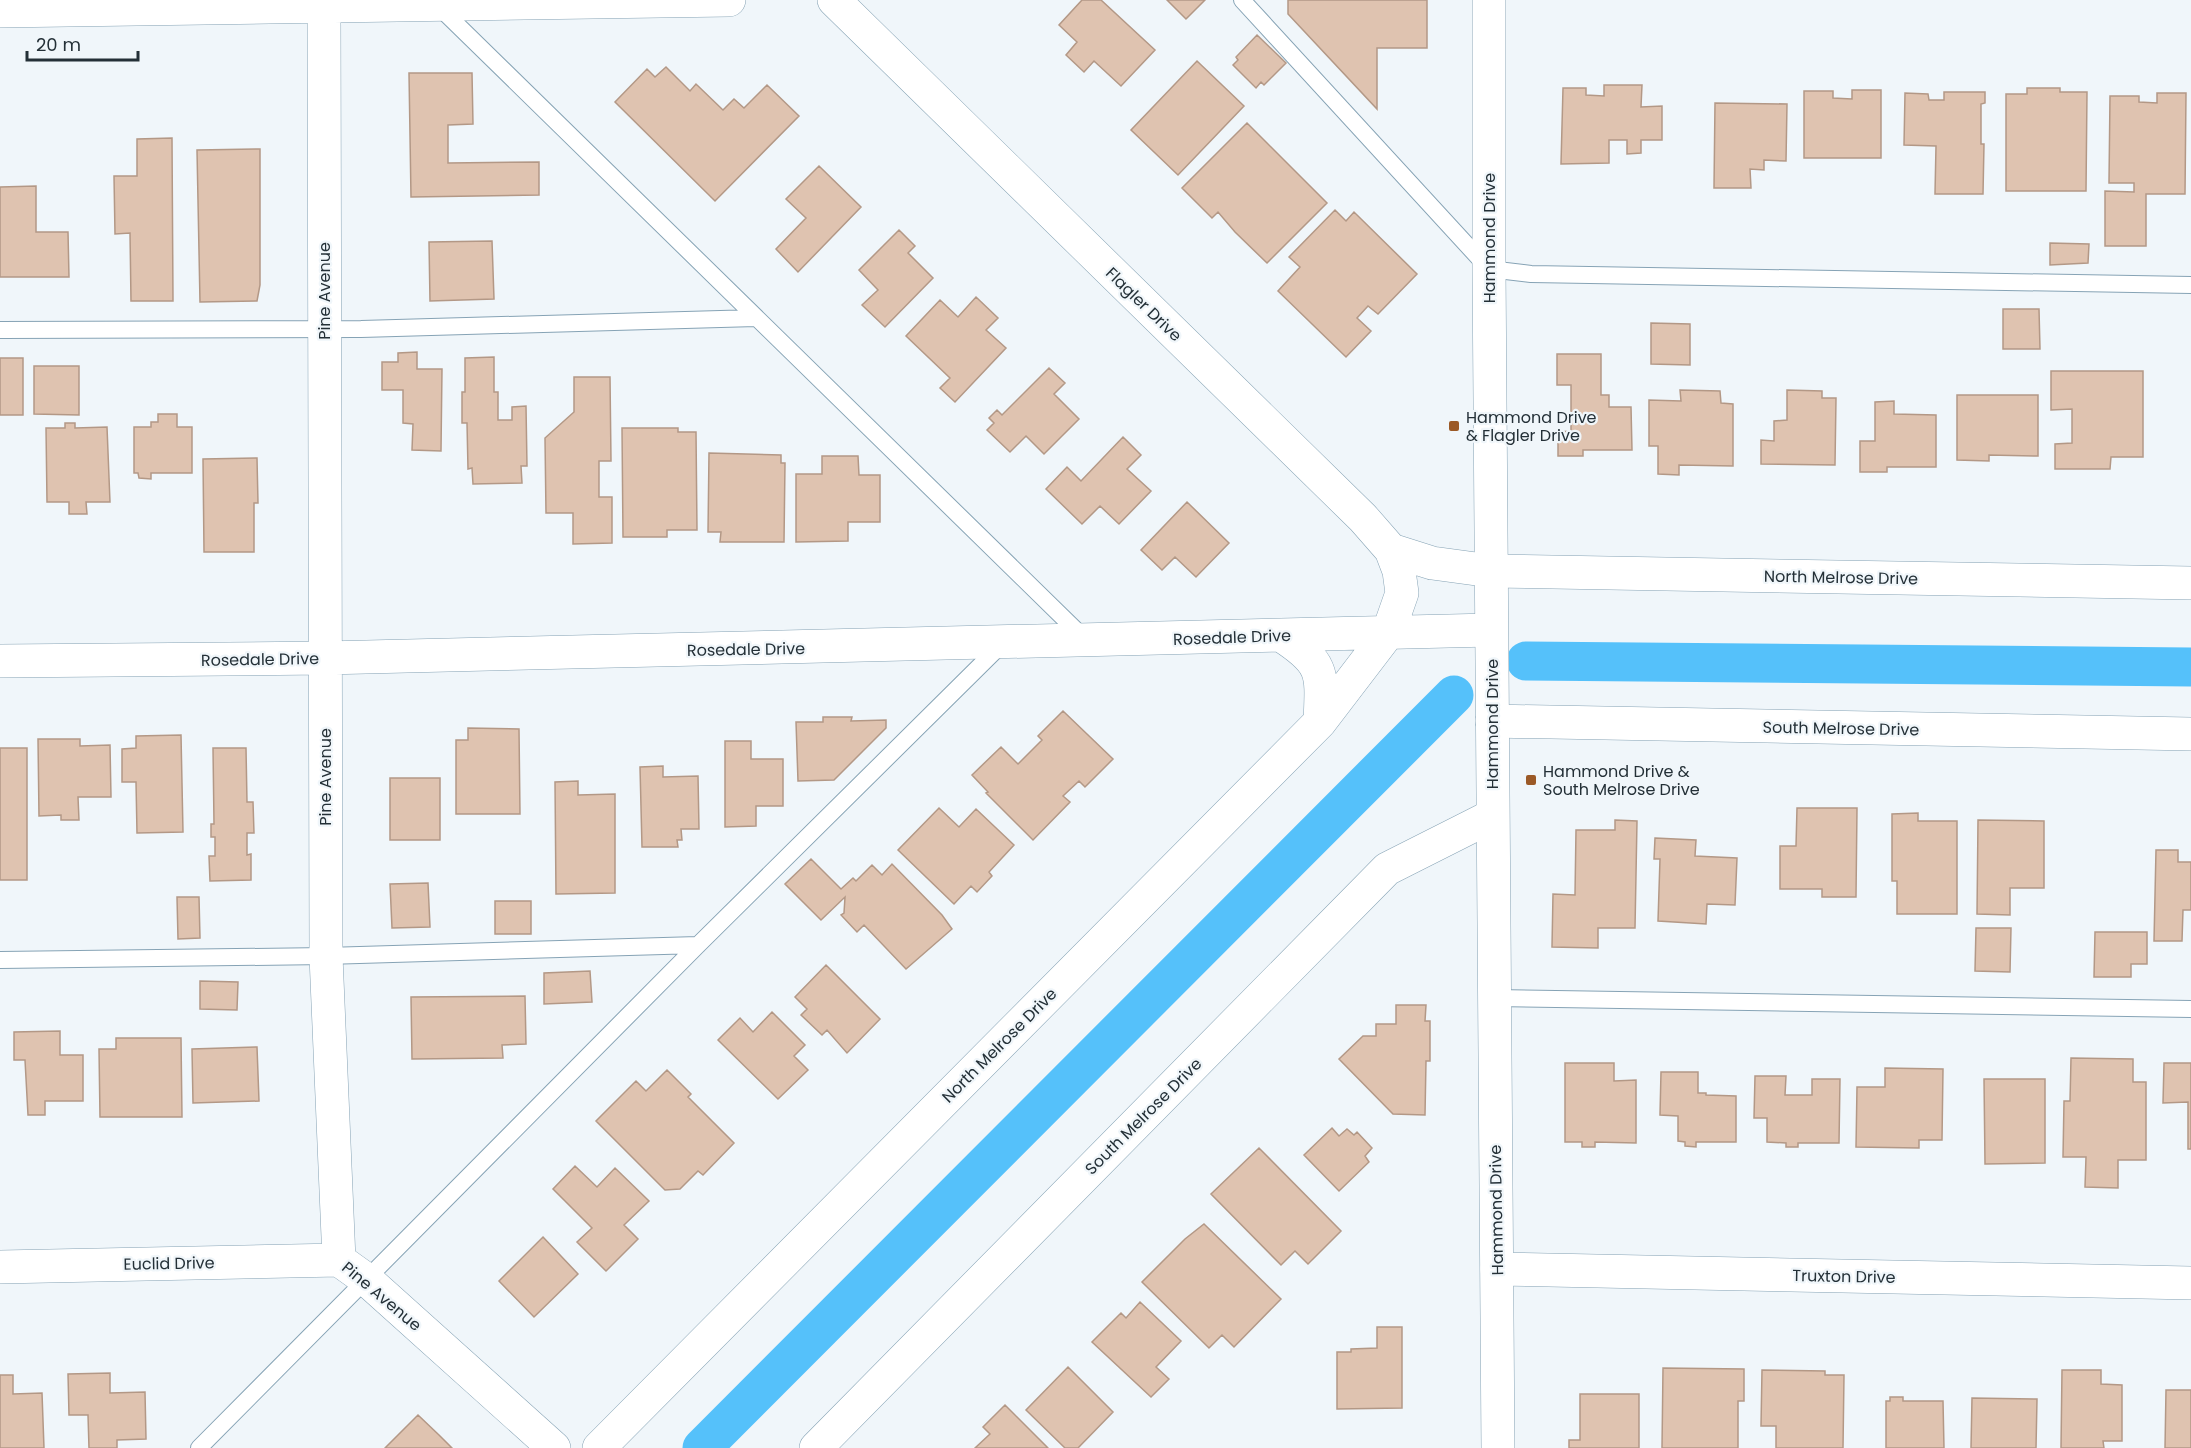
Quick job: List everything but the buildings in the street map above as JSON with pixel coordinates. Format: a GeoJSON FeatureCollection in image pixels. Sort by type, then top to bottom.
{"type":"FeatureCollection","features":[{"type":"Feature","properties":{"kind":"street"},"geometry":{"type":"LineString","coordinates":[[0,11],[729,0]]}},
{"type":"Feature","properties":{"kind":"street","name":"Flagler Drive"},"geometry":{"type":"LineString","coordinates":[[834,0],[1363,518],[1391,550],[1399,571],[1402,593],[1388,633]]}},
{"type":"Feature","properties":{"kind":"street","name":"Hammond Drive"},"geometry":{"type":"LineString","coordinates":[[1489,0],[1492,816],[1498,1448]]}},
{"type":"Feature","properties":{"kind":"street","name":"Pine Avenue"},"geometry":{"type":"LineString","coordinates":[[324,7],[326,956],[339,1260],[367,1280],[554,1448]]}},
{"type":"Feature","properties":{"kind":"street","name":"North Melrose Drive"},"geometry":{"type":"LineString","coordinates":[[1391,550],[1432,562],[1491,571],[2191,583]]}},
{"type":"Feature","properties":{"kind":"street","name":"Rosedale Drive"},"geometry":{"type":"LineString","coordinates":[[0,661],[325,658],[1491,630]]}},
{"type":"Feature","properties":{"kind":"street","name":"North Melrose Drive"},"geometry":{"type":"LineString","coordinates":[[599,1448],[1320,722],[1388,633]]}},
{"type":"Feature","properties":{"kind":"street"},"geometry":{"type":"LineString","coordinates":[[1282,636],[1304,651],[1316,666],[1322,682],[1320,722]]}},
{"type":"Feature","properties":{"kind":"street","name":"South Melrose Drive"},"geometry":{"type":"LineString","coordinates":[[1492,721],[2191,734]]}},
{"type":"Feature","properties":{"kind":"street","name":"South Melrose Drive"},"geometry":{"type":"LineString","coordinates":[[816,1448],[1387,869],[1492,816]]}},
{"type":"Feature","properties":{"kind":"street","name":"Euclid Drive"},"geometry":{"type":"LineString","coordinates":[[0,1267],[339,1260]]}},
{"type":"Feature","properties":{"kind":"street","name":"Truxton Drive"},"geometry":{"type":"LineString","coordinates":[[1497,1269],[2191,1283]]}},
{"type":"Feature","properties":{"kind":"lane"},"geometry":{"type":"LineString","coordinates":[[1242,0],[1489,269],[1531,274],[2191,285]]}},
{"type":"Feature","properties":{"kind":"lane"},"geometry":{"type":"LineString","coordinates":[[434,3],[1087,641]]}},
{"type":"Feature","properties":{"kind":"lane"},"geometry":{"type":"LineString","coordinates":[[0,330],[324,329],[756,318]]}},
{"type":"Feature","properties":{"kind":"lane"},"geometry":{"type":"LineString","coordinates":[[199,1448],[698,945],[1002,643]]}},
{"type":"Feature","properties":{"kind":"lane"},"geometry":{"type":"LineString","coordinates":[[0,960],[326,956],[698,945]]}},
{"type":"Feature","properties":{"kind":"lane"},"geometry":{"type":"LineString","coordinates":[[1494,998],[2191,1009]]}},
{"type":"Feature","properties":{"kind":"waterway"},"geometry":{"type":"LineString","coordinates":[[1526,661],[2191,667]]}},
{"type":"Feature","properties":{"kind":"waterway"},"geometry":{"type":"LineString","coordinates":[[702,1448],[1454,695]]}},
{"type":"Feature","properties":{"kind":"place","name":"Hammond Drive & Flagler Drive"},"geometry":{"type":"Point","coordinates":[1454,426]}},
{"type":"Feature","properties":{"kind":"place","name":"Hammond Drive & South Melrose Drive"},"geometry":{"type":"Point","coordinates":[1531,780]}}]}
